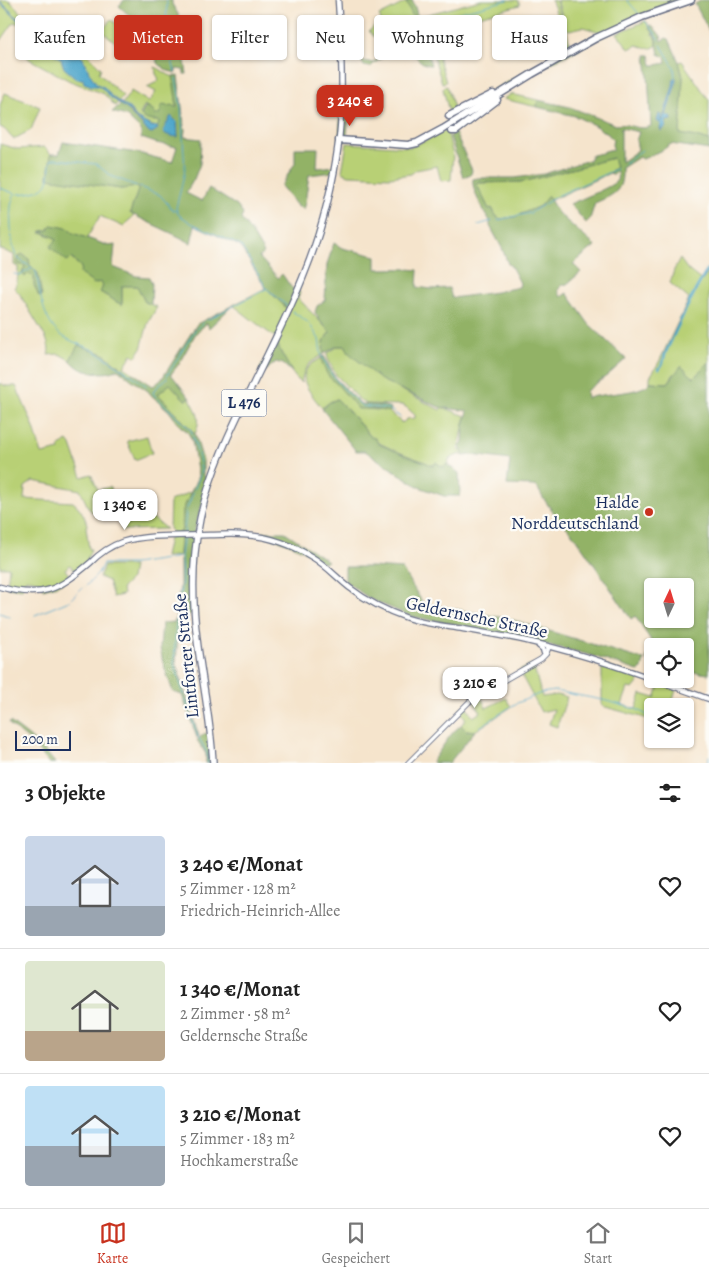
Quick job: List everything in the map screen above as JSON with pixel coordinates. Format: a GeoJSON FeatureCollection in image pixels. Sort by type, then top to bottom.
{"type":"FeatureCollection","features":[{"type":"Feature","properties":{"kind":"highway"},"geometry":{"type":"LineString","coordinates":[[339,140],[408,145],[418,143],[456,122],[515,84],[603,35],[691,0]]}},
{"type":"Feature","properties":{"kind":"highway"},"geometry":{"type":"LineString","coordinates":[[449,116],[515,84]]}},
{"type":"Feature","properties":{"kind":"highway"},"geometry":{"type":"LineString","coordinates":[[452,130],[456,130],[466,123],[515,84]]}},
{"type":"Feature","properties":{"kind":"main road","name":"L 476"},"geometry":{"type":"LineString","coordinates":[[338,0],[341,57],[339,140]]}},
{"type":"Feature","properties":{"kind":"main road","name":"Lintforter Straße"},"geometry":{"type":"LineString","coordinates":[[213,763],[194,613],[193,588],[197,535],[207,491],[222,450],[305,271],[323,219],[335,169],[339,140]]}},
{"type":"Feature","properties":{"kind":"main road","name":"Geldernsche Straße"},"geometry":{"type":"LineString","coordinates":[[0,587],[30,592],[50,590],[68,581],[99,555],[118,544],[133,540],[197,535],[245,535],[278,540],[295,547],[326,566],[350,588],[369,600],[408,619],[494,634],[590,658],[709,699]]}},
{"type":"Feature","properties":{"kind":"main road"},"geometry":{"type":"LineString","coordinates":[[196,546],[201,539],[208,535]]}},
{"type":"Feature","properties":{"kind":"main road"},"geometry":{"type":"LineString","coordinates":[[536,644],[542,647],[544,655]]}},
{"type":"Feature","properties":{"kind":"street"},"geometry":{"type":"LineString","coordinates":[[408,763],[469,702],[544,655],[548,647]]}},
{"type":"Feature","properties":{"kind":"green space"},"geometry":{"type":"Polygon","coordinates":[[[0,0],[9,0],[23,15],[15,15],[15,22],[0,42],[0,0]]]}},
{"type":"Feature","properties":{"kind":"green space"},"geometry":{"type":"Polygon","coordinates":[[[124,0],[172,0],[172,4],[178,15],[129,15],[119,6],[124,0]]]}},
{"type":"Feature","properties":{"kind":"green space"},"geometry":{"type":"Polygon","coordinates":[[[412,0],[417,15],[412,15],[406,2],[412,0]]]}},
{"type":"Feature","properties":{"kind":"green space"},"geometry":{"type":"Polygon","coordinates":[[[481,0],[518,0],[520,5],[482,15],[425,15],[481,0]]]}},
{"type":"Feature","properties":{"kind":"green space"},"geometry":{"type":"Polygon","coordinates":[[[551,0],[556,1],[560,15],[556,15],[551,0]]]}},
{"type":"Feature","properties":{"kind":"green space"},"geometry":{"type":"Polygon","coordinates":[[[557,0],[685,0],[655,10],[567,55],[567,31],[570,47],[600,32],[583,27],[569,30],[567,29],[567,15],[562,15],[557,0]]]}},
{"type":"Feature","properties":{"kind":"green space"},"geometry":{"type":"Polygon","coordinates":[[[702,0],[709,0],[709,31],[695,4],[702,0]]]}},
{"type":"Feature","properties":{"kind":"green space"},"geometry":{"type":"Polygon","coordinates":[[[406,2],[412,15],[381,15],[406,2]]]}},
{"type":"Feature","properties":{"kind":"green space"},"geometry":{"type":"Polygon","coordinates":[[[111,19],[114,22],[114,41],[104,33],[104,28],[111,19]]]}},
{"type":"Feature","properties":{"kind":"green space"},"geometry":{"type":"Polygon","coordinates":[[[646,21],[658,45],[650,49],[637,45],[629,49],[617,33],[646,21]]]}},
{"type":"Feature","properties":{"kind":"green space"},"geometry":{"type":"Polygon","coordinates":[[[652,25],[661,36],[662,41],[666,38],[669,39],[683,77],[680,134],[709,141],[709,150],[671,144],[643,159],[639,157],[622,168],[619,187],[613,194],[595,203],[590,219],[586,223],[570,204],[615,183],[617,171],[612,175],[610,173],[616,167],[613,158],[520,182],[476,183],[489,209],[492,208],[500,219],[514,217],[540,206],[548,196],[558,213],[595,246],[573,264],[581,272],[558,290],[561,297],[567,293],[589,324],[626,359],[586,391],[587,398],[638,389],[650,382],[668,383],[681,366],[694,378],[709,361],[709,674],[694,672],[694,638],[649,638],[635,616],[631,619],[576,538],[553,512],[537,487],[507,485],[510,460],[472,455],[464,456],[460,447],[463,441],[464,425],[468,411],[439,407],[381,380],[348,352],[346,346],[337,346],[324,354],[324,342],[330,332],[315,312],[317,306],[325,300],[327,264],[334,243],[342,248],[376,256],[376,269],[418,270],[417,287],[431,289],[449,288],[452,298],[519,287],[520,283],[508,264],[490,226],[490,221],[476,195],[473,179],[515,178],[544,174],[589,160],[592,155],[613,149],[613,140],[598,127],[575,116],[537,107],[538,100],[570,107],[616,125],[620,124],[638,128],[651,126],[646,55],[650,55],[652,65],[666,63],[665,57],[659,54],[655,35],[649,27],[652,25]],[[621,128],[621,162],[638,150],[636,141],[639,132],[621,128]]]}},
{"type":"Feature","properties":{"kind":"green space"},"geometry":{"type":"Polygon","coordinates":[[[374,26],[374,37],[369,31],[374,26]]]}},
{"type":"Feature","properties":{"kind":"green space"},"geometry":{"type":"Polygon","coordinates":[[[31,60],[93,60],[101,68],[99,73],[123,96],[115,106],[104,94],[70,81],[31,60]]]}},
{"type":"Feature","properties":{"kind":"green space"},"geometry":{"type":"Polygon","coordinates":[[[157,60],[185,60],[187,74],[184,74],[184,70],[176,69],[176,73],[168,71],[157,63],[157,60]]]}},
{"type":"Feature","properties":{"kind":"green space"},"geometry":{"type":"Polygon","coordinates":[[[360,60],[373,63],[379,60],[370,67],[364,66],[360,60]]]}},
{"type":"Feature","properties":{"kind":"green space"},"geometry":{"type":"Polygon","coordinates":[[[419,60],[430,60],[431,65],[427,65],[419,60]]]}},
{"type":"Feature","properties":{"kind":"green space"},"geometry":{"type":"Polygon","coordinates":[[[435,60],[439,60],[446,82],[442,83],[435,60]]]}},
{"type":"Feature","properties":{"kind":"green space"},"geometry":{"type":"Polygon","coordinates":[[[547,60],[557,60],[455,112],[449,112],[444,87],[447,86],[455,111],[547,60]]]}},
{"type":"Feature","properties":{"kind":"green space"},"geometry":{"type":"Polygon","coordinates":[[[682,61],[709,100],[709,141],[680,134],[683,77],[679,62],[682,61]]]}},
{"type":"Feature","properties":{"kind":"green space"},"geometry":{"type":"Polygon","coordinates":[[[155,67],[174,77],[177,107],[167,107],[155,115],[145,105],[140,114],[154,121],[160,121],[158,129],[136,118],[130,109],[122,104],[131,91],[149,102],[156,92],[147,87],[159,81],[155,67]]]}},
{"type":"Feature","properties":{"kind":"green space"},"geometry":{"type":"Polygon","coordinates":[[[174,75],[178,76],[185,130],[184,137],[201,139],[200,164],[186,193],[202,201],[209,188],[237,206],[243,214],[241,219],[264,253],[259,257],[278,278],[282,274],[297,292],[288,310],[266,288],[240,246],[195,225],[191,243],[130,213],[139,187],[121,189],[48,178],[51,154],[59,154],[63,142],[138,153],[172,162],[177,147],[141,138],[141,130],[126,116],[112,112],[121,104],[146,129],[157,130],[159,121],[147,120],[141,115],[146,106],[153,110],[155,115],[159,114],[160,108],[163,105],[177,107],[174,75]]]}},
{"type":"Feature","properties":{"kind":"green space"},"geometry":{"type":"Polygon","coordinates":[[[342,87],[351,103],[346,141],[339,140],[342,87]]]}},
{"type":"Feature","properties":{"kind":"green space"},"geometry":{"type":"Polygon","coordinates":[[[5,93],[40,107],[31,130],[14,139],[0,127],[0,105],[5,93]]]}},
{"type":"Feature","properties":{"kind":"green space"},"geometry":{"type":"Polygon","coordinates":[[[511,94],[538,100],[537,107],[503,99],[511,94]]]}},
{"type":"Feature","properties":{"kind":"green space"},"geometry":{"type":"Polygon","coordinates":[[[447,130],[453,155],[451,180],[441,181],[437,166],[416,170],[411,174],[390,177],[349,175],[342,171],[347,143],[411,147],[447,130]]]}},
{"type":"Feature","properties":{"kind":"green space"},"geometry":{"type":"Polygon","coordinates":[[[455,133],[472,170],[471,174],[463,177],[450,136],[455,133]]]}},
{"type":"Feature","properties":{"kind":"green space"},"geometry":{"type":"Polygon","coordinates":[[[0,144],[18,149],[44,147],[51,154],[48,177],[121,189],[140,186],[130,213],[134,216],[124,227],[100,216],[87,238],[73,233],[67,228],[50,226],[49,230],[41,232],[58,239],[50,247],[70,258],[99,281],[103,286],[100,292],[122,305],[122,285],[138,286],[145,302],[157,307],[148,323],[141,349],[136,357],[132,354],[124,367],[133,373],[131,376],[104,354],[78,346],[70,360],[59,354],[48,355],[49,349],[46,338],[19,293],[14,288],[17,281],[18,267],[14,265],[14,255],[0,249],[0,144]]]}},
{"type":"Feature","properties":{"kind":"green space"},"geometry":{"type":"Polygon","coordinates":[[[295,148],[318,148],[317,168],[335,166],[334,172],[309,175],[303,209],[297,206],[281,186],[295,163],[295,148]]]}},
{"type":"Feature","properties":{"kind":"green space"},"geometry":{"type":"Polygon","coordinates":[[[613,158],[616,168],[610,173],[551,200],[548,196],[540,206],[514,217],[500,219],[492,208],[489,210],[476,183],[520,182],[613,158]]]}},
{"type":"Feature","properties":{"kind":"green space"},"geometry":{"type":"Polygon","coordinates":[[[51,225],[67,228],[73,233],[109,246],[115,245],[113,267],[136,276],[149,277],[152,284],[151,304],[145,302],[137,286],[122,286],[122,305],[100,292],[103,286],[100,282],[94,284],[80,274],[81,267],[71,258],[67,261],[50,247],[57,239],[41,231],[49,230],[51,225]]]}},
{"type":"Feature","properties":{"kind":"green space"},"geometry":{"type":"Polygon","coordinates":[[[22,254],[29,259],[30,265],[38,273],[42,296],[39,297],[34,285],[34,277],[29,273],[25,277],[22,273],[25,266],[17,264],[19,256],[22,254]]]}},
{"type":"Feature","properties":{"kind":"green space"},"geometry":{"type":"Polygon","coordinates":[[[680,259],[688,270],[702,281],[709,272],[709,361],[694,378],[674,374],[668,383],[650,382],[650,377],[689,299],[670,283],[680,259]]]}},
{"type":"Feature","properties":{"kind":"green space"},"geometry":{"type":"Polygon","coordinates":[[[266,288],[288,310],[298,290],[300,293],[298,298],[330,332],[324,342],[324,354],[308,365],[301,383],[289,368],[275,337],[233,305],[266,288]]]}},
{"type":"Feature","properties":{"kind":"green space"},"geometry":{"type":"Polygon","coordinates":[[[233,305],[209,328],[207,323],[196,333],[171,374],[189,397],[186,401],[170,384],[158,394],[195,434],[203,461],[203,476],[209,479],[194,532],[191,572],[192,611],[191,614],[179,616],[176,664],[199,736],[197,738],[182,695],[173,692],[160,648],[162,623],[175,622],[180,585],[179,534],[182,529],[183,510],[198,476],[192,440],[187,431],[181,427],[169,411],[148,391],[118,369],[106,373],[91,372],[81,369],[70,360],[78,345],[104,354],[116,364],[119,364],[121,369],[131,375],[133,373],[153,386],[161,380],[197,324],[233,305]]]}},
{"type":"Feature","properties":{"kind":"green space"},"geometry":{"type":"Polygon","coordinates":[[[276,337],[279,349],[292,372],[283,364],[276,362],[265,371],[259,371],[276,337]]]}},
{"type":"Feature","properties":{"kind":"green space"},"geometry":{"type":"Polygon","coordinates":[[[338,346],[346,346],[375,374],[392,385],[440,410],[442,407],[466,416],[458,450],[463,451],[464,455],[460,454],[449,459],[448,466],[446,464],[444,467],[436,463],[433,466],[394,450],[371,437],[337,399],[322,408],[307,388],[304,375],[312,363],[322,358],[335,382],[356,403],[366,409],[388,411],[402,423],[407,419],[415,418],[415,415],[402,405],[367,404],[361,401],[336,375],[328,359],[327,354],[338,346]]]}},
{"type":"Feature","properties":{"kind":"green space"},"geometry":{"type":"Polygon","coordinates":[[[324,356],[335,378],[361,404],[384,406],[391,408],[390,412],[358,409],[324,369],[321,357],[324,356]]]}},
{"type":"Feature","properties":{"kind":"green space"},"geometry":{"type":"Polygon","coordinates":[[[0,383],[6,386],[16,386],[33,425],[42,454],[60,450],[59,446],[68,441],[82,477],[91,474],[98,490],[110,487],[115,504],[92,512],[80,490],[33,481],[25,487],[24,499],[73,502],[82,513],[87,525],[89,549],[91,549],[87,559],[88,562],[76,572],[70,565],[65,569],[70,577],[58,585],[43,589],[42,582],[27,579],[22,589],[7,587],[9,567],[0,568],[0,383]]]}},
{"type":"Feature","properties":{"kind":"green space"},"geometry":{"type":"Polygon","coordinates":[[[170,383],[186,401],[189,397],[194,406],[198,415],[195,434],[158,394],[170,383]]]}},
{"type":"Feature","properties":{"kind":"green space"},"geometry":{"type":"Polygon","coordinates":[[[337,399],[379,444],[433,466],[436,462],[444,467],[446,464],[459,473],[460,496],[444,496],[419,487],[365,451],[356,451],[322,409],[337,399]]]}},
{"type":"Feature","properties":{"kind":"green space"},"geometry":{"type":"Polygon","coordinates":[[[147,436],[152,453],[135,460],[127,441],[147,436]]]}},
{"type":"Feature","properties":{"kind":"green space"},"geometry":{"type":"Polygon","coordinates":[[[191,492],[183,510],[182,529],[179,534],[179,554],[177,556],[165,557],[169,538],[175,535],[169,529],[170,501],[191,492]]]}},
{"type":"Feature","properties":{"kind":"green space"},"geometry":{"type":"Polygon","coordinates":[[[141,510],[166,529],[122,530],[118,513],[141,510]]]}},
{"type":"Feature","properties":{"kind":"green space"},"geometry":{"type":"Polygon","coordinates":[[[263,532],[285,532],[328,561],[324,563],[295,546],[263,535],[263,532]]]}},
{"type":"Feature","properties":{"kind":"green space"},"geometry":{"type":"Polygon","coordinates":[[[104,566],[133,566],[131,579],[122,588],[123,595],[113,597],[108,581],[99,577],[104,566]]]}},
{"type":"Feature","properties":{"kind":"green space"},"geometry":{"type":"Polygon","coordinates":[[[345,567],[402,569],[423,603],[510,619],[644,660],[642,669],[638,671],[590,655],[464,626],[410,616],[370,599],[345,581],[345,567]]]}},
{"type":"Feature","properties":{"kind":"green space"},"geometry":{"type":"Polygon","coordinates":[[[533,664],[542,697],[557,695],[567,697],[557,727],[549,724],[554,709],[541,712],[519,671],[533,664]]]}},
{"type":"Feature","properties":{"kind":"green space"},"geometry":{"type":"Polygon","coordinates":[[[602,665],[642,678],[633,689],[628,688],[622,705],[636,709],[641,694],[655,698],[644,698],[644,718],[602,706],[602,665]]]}},
{"type":"Feature","properties":{"kind":"green space"},"geometry":{"type":"Polygon","coordinates":[[[659,688],[676,690],[674,698],[655,698],[659,688]]]}},
{"type":"Feature","properties":{"kind":"green space"},"geometry":{"type":"Polygon","coordinates":[[[480,694],[486,708],[506,698],[511,707],[475,731],[466,730],[461,725],[466,719],[459,710],[465,705],[473,717],[481,712],[472,699],[480,694]]]}},
{"type":"Feature","properties":{"kind":"green space"},"geometry":{"type":"Polygon","coordinates":[[[10,722],[45,751],[55,763],[49,763],[30,741],[9,724],[10,722]]]}},
{"type":"Feature","properties":{"kind":"green space"},"geometry":{"type":"Polygon","coordinates":[[[461,725],[466,730],[475,731],[449,763],[433,763],[432,761],[461,725]]]}},
{"type":"Feature","properties":{"kind":"green space"},"geometry":{"type":"Polygon","coordinates":[[[206,733],[209,736],[210,763],[206,763],[206,754],[197,740],[206,733]]]}},
{"type":"Feature","properties":{"kind":"water"},"geometry":{"type":"Polygon","coordinates":[[[0,1],[15,15],[15,17],[14,16],[0,1]]]}},
{"type":"Feature","properties":{"kind":"water"},"geometry":{"type":"Polygon","coordinates":[[[61,60],[84,60],[97,84],[104,87],[112,97],[130,109],[136,118],[158,129],[152,133],[148,132],[134,117],[130,111],[110,97],[102,88],[84,83],[83,79],[77,79],[64,68],[61,60]]]}},
{"type":"Feature","properties":{"kind":"water"},"geometry":{"type":"Polygon","coordinates":[[[674,78],[676,78],[676,83],[666,115],[672,118],[672,120],[666,121],[666,127],[661,131],[661,124],[657,121],[659,114],[662,115],[662,122],[674,78]]]}},
{"type":"Feature","properties":{"kind":"water"},"geometry":{"type":"Polygon","coordinates":[[[171,116],[177,122],[178,137],[167,135],[163,131],[171,116]]]}},
{"type":"Feature","properties":{"kind":"waterway"},"geometry":{"type":"LineString","coordinates":[[167,0],[168,45],[175,72]]}},
{"type":"Feature","properties":{"kind":"waterway"},"geometry":{"type":"LineString","coordinates":[[449,15],[508,0]]}},
{"type":"Feature","properties":{"kind":"waterway"},"geometry":{"type":"LineString","coordinates":[[627,0],[639,14]]}},
{"type":"Feature","properties":{"kind":"waterway"},"geometry":{"type":"LineString","coordinates":[[644,20],[659,40]]}},
{"type":"Feature","properties":{"kind":"waterway"},"geometry":{"type":"LineString","coordinates":[[661,45],[674,67],[675,78]]}},
{"type":"Feature","properties":{"kind":"waterway"},"geometry":{"type":"LineString","coordinates":[[176,78],[181,107],[185,170],[176,208],[178,214],[191,223],[241,246],[267,289],[287,306]]}},
{"type":"Feature","properties":{"kind":"waterway"},"geometry":{"type":"LineString","coordinates":[[622,166],[642,150]]}},
{"type":"Feature","properties":{"kind":"waterway"},"geometry":{"type":"LineString","coordinates":[[18,194],[43,188],[48,181],[51,160],[57,159],[96,164],[111,176],[160,195],[176,211]]}},
{"type":"Feature","properties":{"kind":"waterway"},"geometry":{"type":"LineString","coordinates":[[498,220],[530,213],[557,196],[616,169]]}},
{"type":"Feature","properties":{"kind":"waterway"},"geometry":{"type":"LineString","coordinates":[[0,188],[16,194]]}},
{"type":"Feature","properties":{"kind":"waterway"},"geometry":{"type":"LineString","coordinates":[[14,196],[11,206],[11,218],[12,241],[15,253],[19,259],[36,272],[43,306],[50,322],[61,335],[100,354],[148,387]]}},
{"type":"Feature","properties":{"kind":"waterway"},"geometry":{"type":"LineString","coordinates":[[478,225],[492,221]]}},
{"type":"Feature","properties":{"kind":"waterway"},"geometry":{"type":"LineString","coordinates":[[14,274],[19,275],[33,268]]}},
{"type":"Feature","properties":{"kind":"waterway"},"geometry":{"type":"LineString","coordinates":[[659,369],[691,299],[709,268]]}},
{"type":"Feature","properties":{"kind":"waterway"},"geometry":{"type":"LineString","coordinates":[[207,320],[266,289]]}},
{"type":"Feature","properties":{"kind":"waterway"},"geometry":{"type":"LineString","coordinates":[[292,311],[309,323],[319,339],[321,354],[332,375],[344,389],[362,406],[389,409],[400,417]]}},
{"type":"Feature","properties":{"kind":"waterway"},"geometry":{"type":"LineString","coordinates":[[167,376],[195,330],[205,321]]}},
{"type":"Feature","properties":{"kind":"waterway"},"geometry":{"type":"LineString","coordinates":[[167,378],[153,393],[191,430],[201,469],[186,511],[184,533]]}},
{"type":"Feature","properties":{"kind":"waterway"},"geometry":{"type":"LineString","coordinates":[[183,539],[181,557],[182,581],[176,624],[174,664],[198,737]]}},
{"type":"Feature","properties":{"kind":"waterway"},"geometry":{"type":"LineString","coordinates":[[86,586],[97,575],[103,564],[134,564],[180,557]]}},
{"type":"Feature","properties":{"kind":"waterway"},"geometry":{"type":"LineString","coordinates":[[35,615],[69,601],[82,588]]}},
{"type":"Feature","properties":{"kind":"waterway"},"geometry":{"type":"LineString","coordinates":[[0,613],[10,617]]}},
{"type":"Feature","properties":{"kind":"waterway"},"geometry":{"type":"LineString","coordinates":[[480,727],[515,704],[541,693],[555,691],[603,700],[636,709],[644,713]]}},
{"type":"Feature","properties":{"kind":"waterway"},"geometry":{"type":"LineString","coordinates":[[199,738],[207,753],[208,763]]}},
{"type":"Feature","properties":{"kind":"waterway"},"geometry":{"type":"LineString","coordinates":[[708,763],[709,756]]}},
{"type":"Feature","properties":{"kind":"place","name":"Halde Norddeutschland"},"geometry":{"type":"Point","coordinates":[649,512]}}]}
